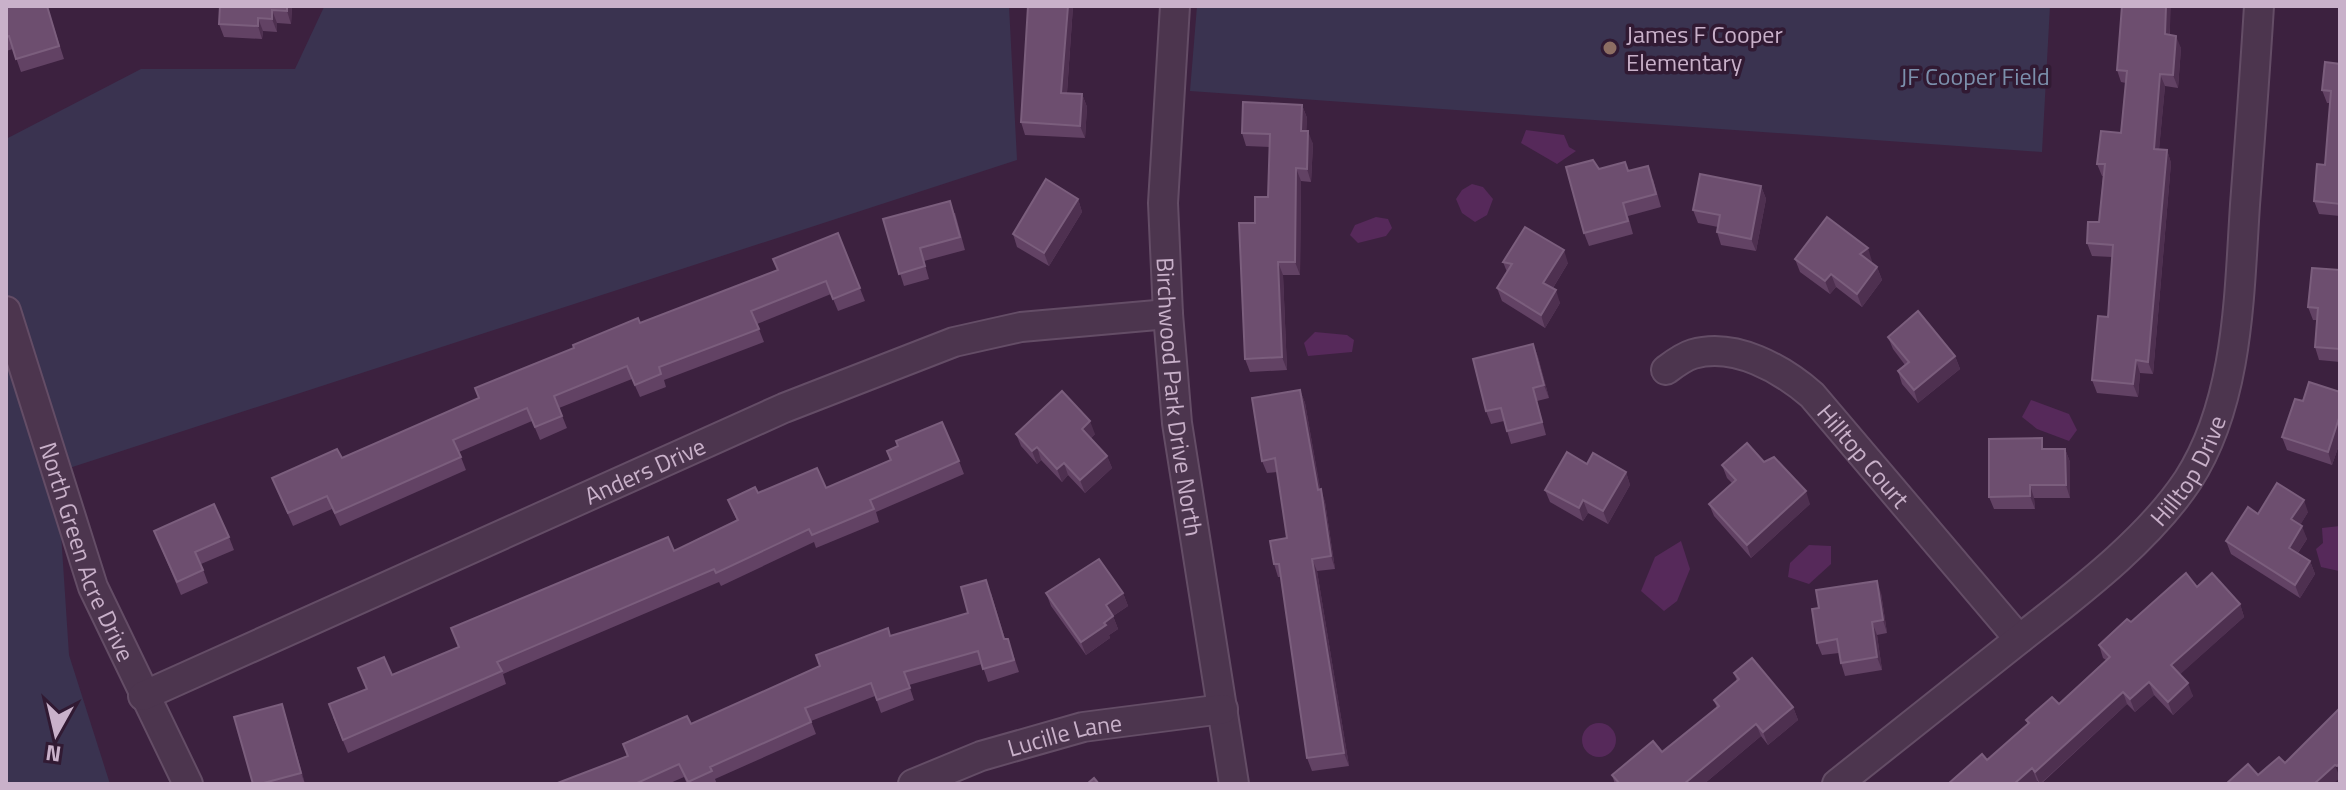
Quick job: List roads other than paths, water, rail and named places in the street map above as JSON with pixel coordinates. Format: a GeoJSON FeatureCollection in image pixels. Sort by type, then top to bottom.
{"type":"FeatureCollection","features":[{"type":"Feature","properties":{"kind":"street","name":"Birchwood Park Drive North"},"geometry":{"type":"LineString","coordinates":[[1175,6],[1163,203],[1168,314],[1177,423],[1234,784]]}},
{"type":"Feature","properties":{"kind":"street","name":"Hilltop Drive"},"geometry":{"type":"LineString","coordinates":[[1837,784],[2108,566],[2161,515],[2188,479],[2207,443],[2227,385],[2241,263],[2259,6]]}},
{"type":"Feature","properties":{"kind":"street","name":"North Green Acre Drive"},"geometry":{"type":"LineString","coordinates":[[6,311],[93,587],[188,784]]}},
{"type":"Feature","properties":{"kind":"street","name":"Anders Drive"},"geometry":{"type":"LineString","coordinates":[[143,696],[784,408],[954,342],[1021,327],[1168,314]]}},
{"type":"Feature","properties":{"kind":"street","name":"Hilltop Court"},"geometry":{"type":"LineString","coordinates":[[1666,370],[1692,354],[1718,353],[1764,363],[1790,376],[1812,395],[2019,639]]}},
{"type":"Feature","properties":{"kind":"street","name":"Lucille Lane"},"geometry":{"type":"LineString","coordinates":[[913,784],[981,756],[1083,727],[1223,709]]}},
{"type":"Feature","properties":{"kind":"place","name":"James F Cooper Elementary"},"geometry":{"type":"Point","coordinates":[1610,48]}},
{"type":"Feature","properties":{"kind":"park label","name":"JF Cooper Field"},"geometry":{"type":"Point","coordinates":[1975,76]}}]}
